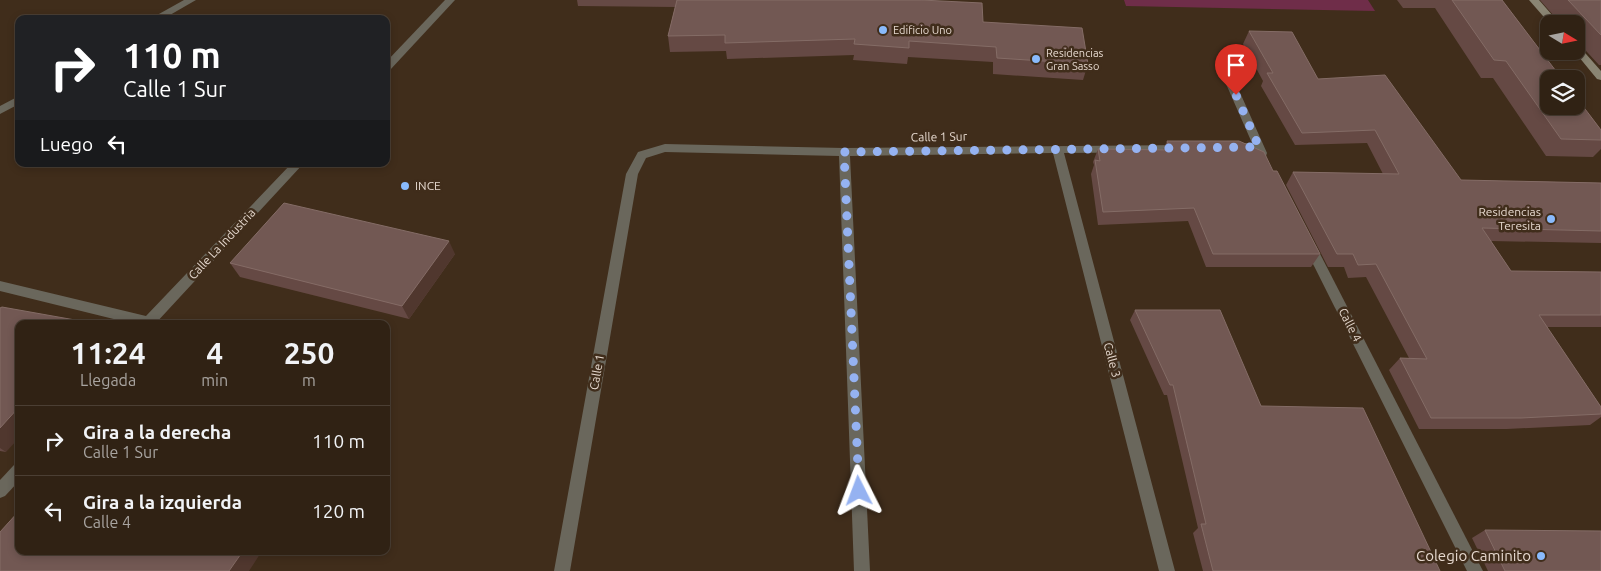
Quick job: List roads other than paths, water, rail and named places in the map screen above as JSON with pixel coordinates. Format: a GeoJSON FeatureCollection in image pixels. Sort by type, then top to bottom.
{"type":"FeatureCollection","features":[{"type":"Feature","properties":{"kind":"street"},"geometry":{"type":"LineString","coordinates":[[163,15],[191,0]]}},
{"type":"Feature","properties":{"kind":"street"},"geometry":{"type":"LineString","coordinates":[[390,64],[450,0]]}},
{"type":"Feature","properties":{"kind":"street"},"geometry":{"type":"LineString","coordinates":[[1534,0],[1547,15]]}},
{"type":"Feature","properties":{"kind":"street"},"geometry":{"type":"LineString","coordinates":[[1585,58],[1601,77]]}},
{"type":"Feature","properties":{"kind":"street"},"geometry":{"type":"LineString","coordinates":[[1228,78],[1268,164]]}},
{"type":"Feature","properties":{"kind":"street"},"geometry":{"type":"LineString","coordinates":[[0,111],[15,102]]}},
{"type":"Feature","properties":{"kind":"street"},"geometry":{"type":"LineString","coordinates":[[1220,147],[1259,147]]}},
{"type":"Feature","properties":{"kind":"street","name":"Calle 1 Sur"},"geometry":{"type":"LineString","coordinates":[[632,174],[642,155],[665,148],[844,152],[1192,148]]}},
{"type":"Feature","properties":{"kind":"street","name":"Calle 3"},"geometry":{"type":"LineString","coordinates":[[1057,149],[1166,571]]}},
{"type":"Feature","properties":{"kind":"street"},"geometry":{"type":"LineString","coordinates":[[844,152],[862,571]]}},
{"type":"Feature","properties":{"kind":"street","name":"Calle La Industria"},"geometry":{"type":"LineString","coordinates":[[151,320],[294,167]]}},
{"type":"Feature","properties":{"kind":"street","name":"Calle 1"},"geometry":{"type":"LineString","coordinates":[[562,571],[632,174]]}},
{"type":"Feature","properties":{"kind":"street","name":"Calle 4"},"geometry":{"type":"LineString","coordinates":[[1304,235],[1474,571]]}},
{"type":"Feature","properties":{"kind":"street"},"geometry":{"type":"LineString","coordinates":[[0,286],[136,320]]}},
{"type":"Feature","properties":{"kind":"street"},"geometry":{"type":"LineString","coordinates":[[0,491],[15,474]]}},
{"type":"Feature","properties":{"kind":"place","name":"Edificio Uno"},"geometry":{"type":"Point","coordinates":[883,30]}},
{"type":"Feature","properties":{"kind":"place","name":"Residencias Gran Sasso"},"geometry":{"type":"Point","coordinates":[1036,59]}},
{"type":"Feature","properties":{"kind":"place","name":"INCE"},"geometry":{"type":"Point","coordinates":[405,186]}},
{"type":"Feature","properties":{"kind":"place","name":"Residencias Teresita"},"geometry":{"type":"Point","coordinates":[1551,219]}},
{"type":"Feature","properties":{"kind":"place","name":"Colegio Caminito"},"geometry":{"type":"Point","coordinates":[1541,556]}}]}
